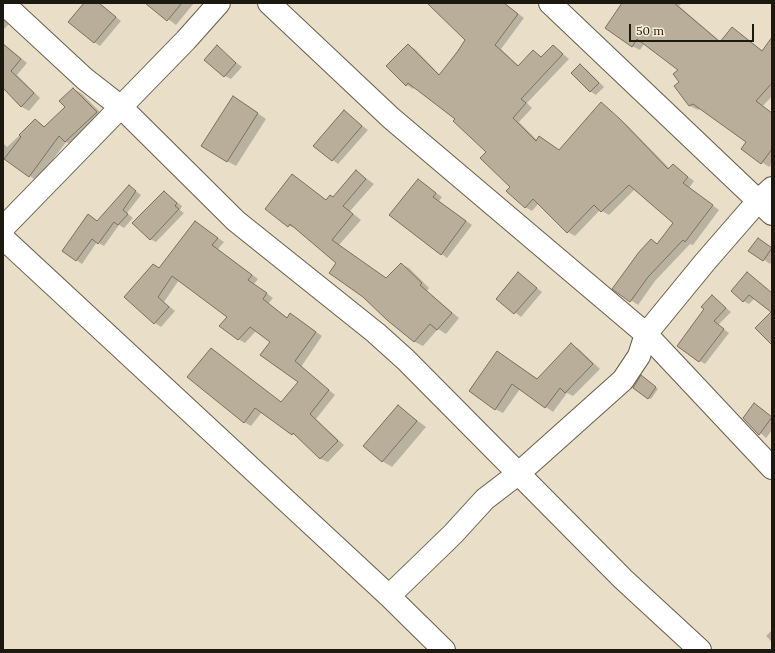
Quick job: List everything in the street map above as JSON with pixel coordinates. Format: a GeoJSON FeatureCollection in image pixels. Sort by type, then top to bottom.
{"type":"FeatureCollection","features":[{"type":"Feature","properties":{"kind":"street"},"geometry":{"type":"LineString","coordinates":[[3,3],[86,79],[121,106],[236,221],[310,282],[376,333],[406,360],[623,579],[700,650]]}},
{"type":"Feature","properties":{"kind":"street"},"geometry":{"type":"LineString","coordinates":[[3,228],[219,3]]}},
{"type":"Feature","properties":{"kind":"street"},"geometry":{"type":"LineString","coordinates":[[269,3],[391,118],[646,334],[772,468]]}},
{"type":"Feature","properties":{"kind":"street"},"geometry":{"type":"LineString","coordinates":[[389,596],[453,534],[485,499],[623,380],[638,356],[646,334],[767,201],[550,3]]}},
{"type":"Feature","properties":{"kind":"street"},"geometry":{"type":"LineString","coordinates":[[3,238],[389,596],[444,650]]}},
{"type":"Feature","properties":{"kind":"building"},"geometry":{"type":"Polygon","coordinates":[[[84,3],[99,3],[116,17],[94,43],[68,22],[84,3]]]}},
{"type":"Feature","properties":{"kind":"building"},"geometry":{"type":"Polygon","coordinates":[[[145,3],[182,3],[167,21],[145,3]]]}},
{"type":"Feature","properties":{"kind":"building"},"geometry":{"type":"Polygon","coordinates":[[[427,3],[504,3],[518,14],[495,45],[518,66],[533,50],[541,57],[553,45],[563,54],[521,99],[526,103],[513,118],[536,141],[539,136],[559,150],[601,102],[620,119],[668,169],[673,164],[688,177],[683,183],[713,205],[685,242],[683,240],[648,277],[630,302],[612,289],[639,252],[651,239],[657,244],[673,223],[629,185],[601,212],[594,205],[567,233],[533,199],[525,208],[506,191],[510,187],[480,158],[486,152],[453,121],[455,119],[408,83],[406,86],[386,66],[408,44],[439,75],[458,51],[465,40],[427,3]]]}},
{"type":"Feature","properties":{"kind":"building"},"geometry":{"type":"Polygon","coordinates":[[[622,3],[674,3],[720,42],[732,27],[762,51],[772,37],[772,83],[756,101],[772,113],[772,149],[761,164],[741,149],[746,142],[693,104],[689,106],[674,86],[679,82],[673,74],[678,70],[637,39],[632,47],[605,28],[622,3]]]}},
{"type":"Feature","properties":{"kind":"building"},"geometry":{"type":"Polygon","coordinates":[[[3,44],[21,59],[11,71],[34,93],[21,107],[3,88],[3,44]]]}},
{"type":"Feature","properties":{"kind":"building"},"geometry":{"type":"Polygon","coordinates":[[[217,45],[236,63],[224,77],[204,60],[217,45]]]}},
{"type":"Feature","properties":{"kind":"building"},"geometry":{"type":"Polygon","coordinates":[[[580,64],[599,83],[590,92],[571,73],[580,64]]]}},
{"type":"Feature","properties":{"kind":"building"},"geometry":{"type":"Polygon","coordinates":[[[73,88],[97,112],[65,142],[59,136],[29,177],[4,159],[21,137],[19,135],[35,119],[44,127],[65,107],[59,101],[73,88]]]}},
{"type":"Feature","properties":{"kind":"building"},"geometry":{"type":"Polygon","coordinates":[[[233,96],[258,113],[227,162],[201,146],[233,96]]]}},
{"type":"Feature","properties":{"kind":"building"},"geometry":{"type":"Polygon","coordinates":[[[344,110],[362,126],[332,161],[313,146],[344,110]]]}},
{"type":"Feature","properties":{"kind":"building"},"geometry":{"type":"Polygon","coordinates":[[[356,170],[366,179],[343,206],[353,214],[332,240],[386,278],[401,263],[422,283],[420,285],[452,313],[437,330],[430,324],[414,342],[387,320],[363,297],[329,273],[336,263],[290,224],[288,227],[265,209],[292,174],[326,200],[330,195],[333,197],[356,170]]]}},
{"type":"Feature","properties":{"kind":"building"},"geometry":{"type":"Polygon","coordinates":[[[418,179],[436,193],[433,197],[466,221],[441,255],[389,215],[418,179]]]}},
{"type":"Feature","properties":{"kind":"building"},"geometry":{"type":"Polygon","coordinates":[[[129,185],[136,191],[123,210],[128,214],[118,225],[114,222],[98,244],[92,239],[76,261],[62,251],[88,214],[97,221],[129,185]]]}},
{"type":"Feature","properties":{"kind":"building"},"geometry":{"type":"Polygon","coordinates":[[[164,191],[177,203],[175,206],[179,209],[150,240],[132,223],[164,191]]]}},
{"type":"Feature","properties":{"kind":"building"},"geometry":{"type":"Polygon","coordinates":[[[195,221],[218,238],[212,245],[252,275],[248,280],[267,293],[263,299],[287,318],[290,313],[316,332],[295,361],[329,390],[310,414],[338,441],[320,459],[293,433],[292,435],[255,408],[244,423],[187,377],[211,348],[281,402],[298,382],[260,355],[270,342],[250,327],[238,340],[219,326],[227,317],[172,276],[158,297],[169,307],[154,324],[124,297],[153,264],[159,268],[195,221]]]}},
{"type":"Feature","properties":{"kind":"building"},"geometry":{"type":"Polygon","coordinates":[[[758,238],[772,248],[763,261],[748,251],[758,238]]]}},
{"type":"Feature","properties":{"kind":"building"},"geometry":{"type":"Polygon","coordinates":[[[518,272],[537,288],[514,314],[496,299],[518,272]]]}},
{"type":"Feature","properties":{"kind":"building"},"geometry":{"type":"Polygon","coordinates":[[[747,272],[772,293],[772,345],[755,328],[771,312],[749,295],[743,302],[731,291],[747,272]]]}},
{"type":"Feature","properties":{"kind":"building"},"geometry":{"type":"Polygon","coordinates":[[[712,295],[726,308],[714,321],[724,329],[699,362],[677,346],[704,309],[701,307],[712,295]]]}},
{"type":"Feature","properties":{"kind":"building"},"geometry":{"type":"Polygon","coordinates":[[[571,343],[593,364],[565,393],[560,388],[545,408],[512,384],[495,410],[469,391],[497,351],[537,379],[571,343]]]}},
{"type":"Feature","properties":{"kind":"building"},"geometry":{"type":"Polygon","coordinates":[[[641,375],[656,387],[648,399],[633,388],[641,375]]]}},
{"type":"Feature","properties":{"kind":"building"},"geometry":{"type":"Polygon","coordinates":[[[754,403],[772,417],[759,435],[743,418],[754,403]]]}},
{"type":"Feature","properties":{"kind":"building"},"geometry":{"type":"Polygon","coordinates":[[[398,405],[417,421],[382,462],[363,446],[398,405]]]}}]}
